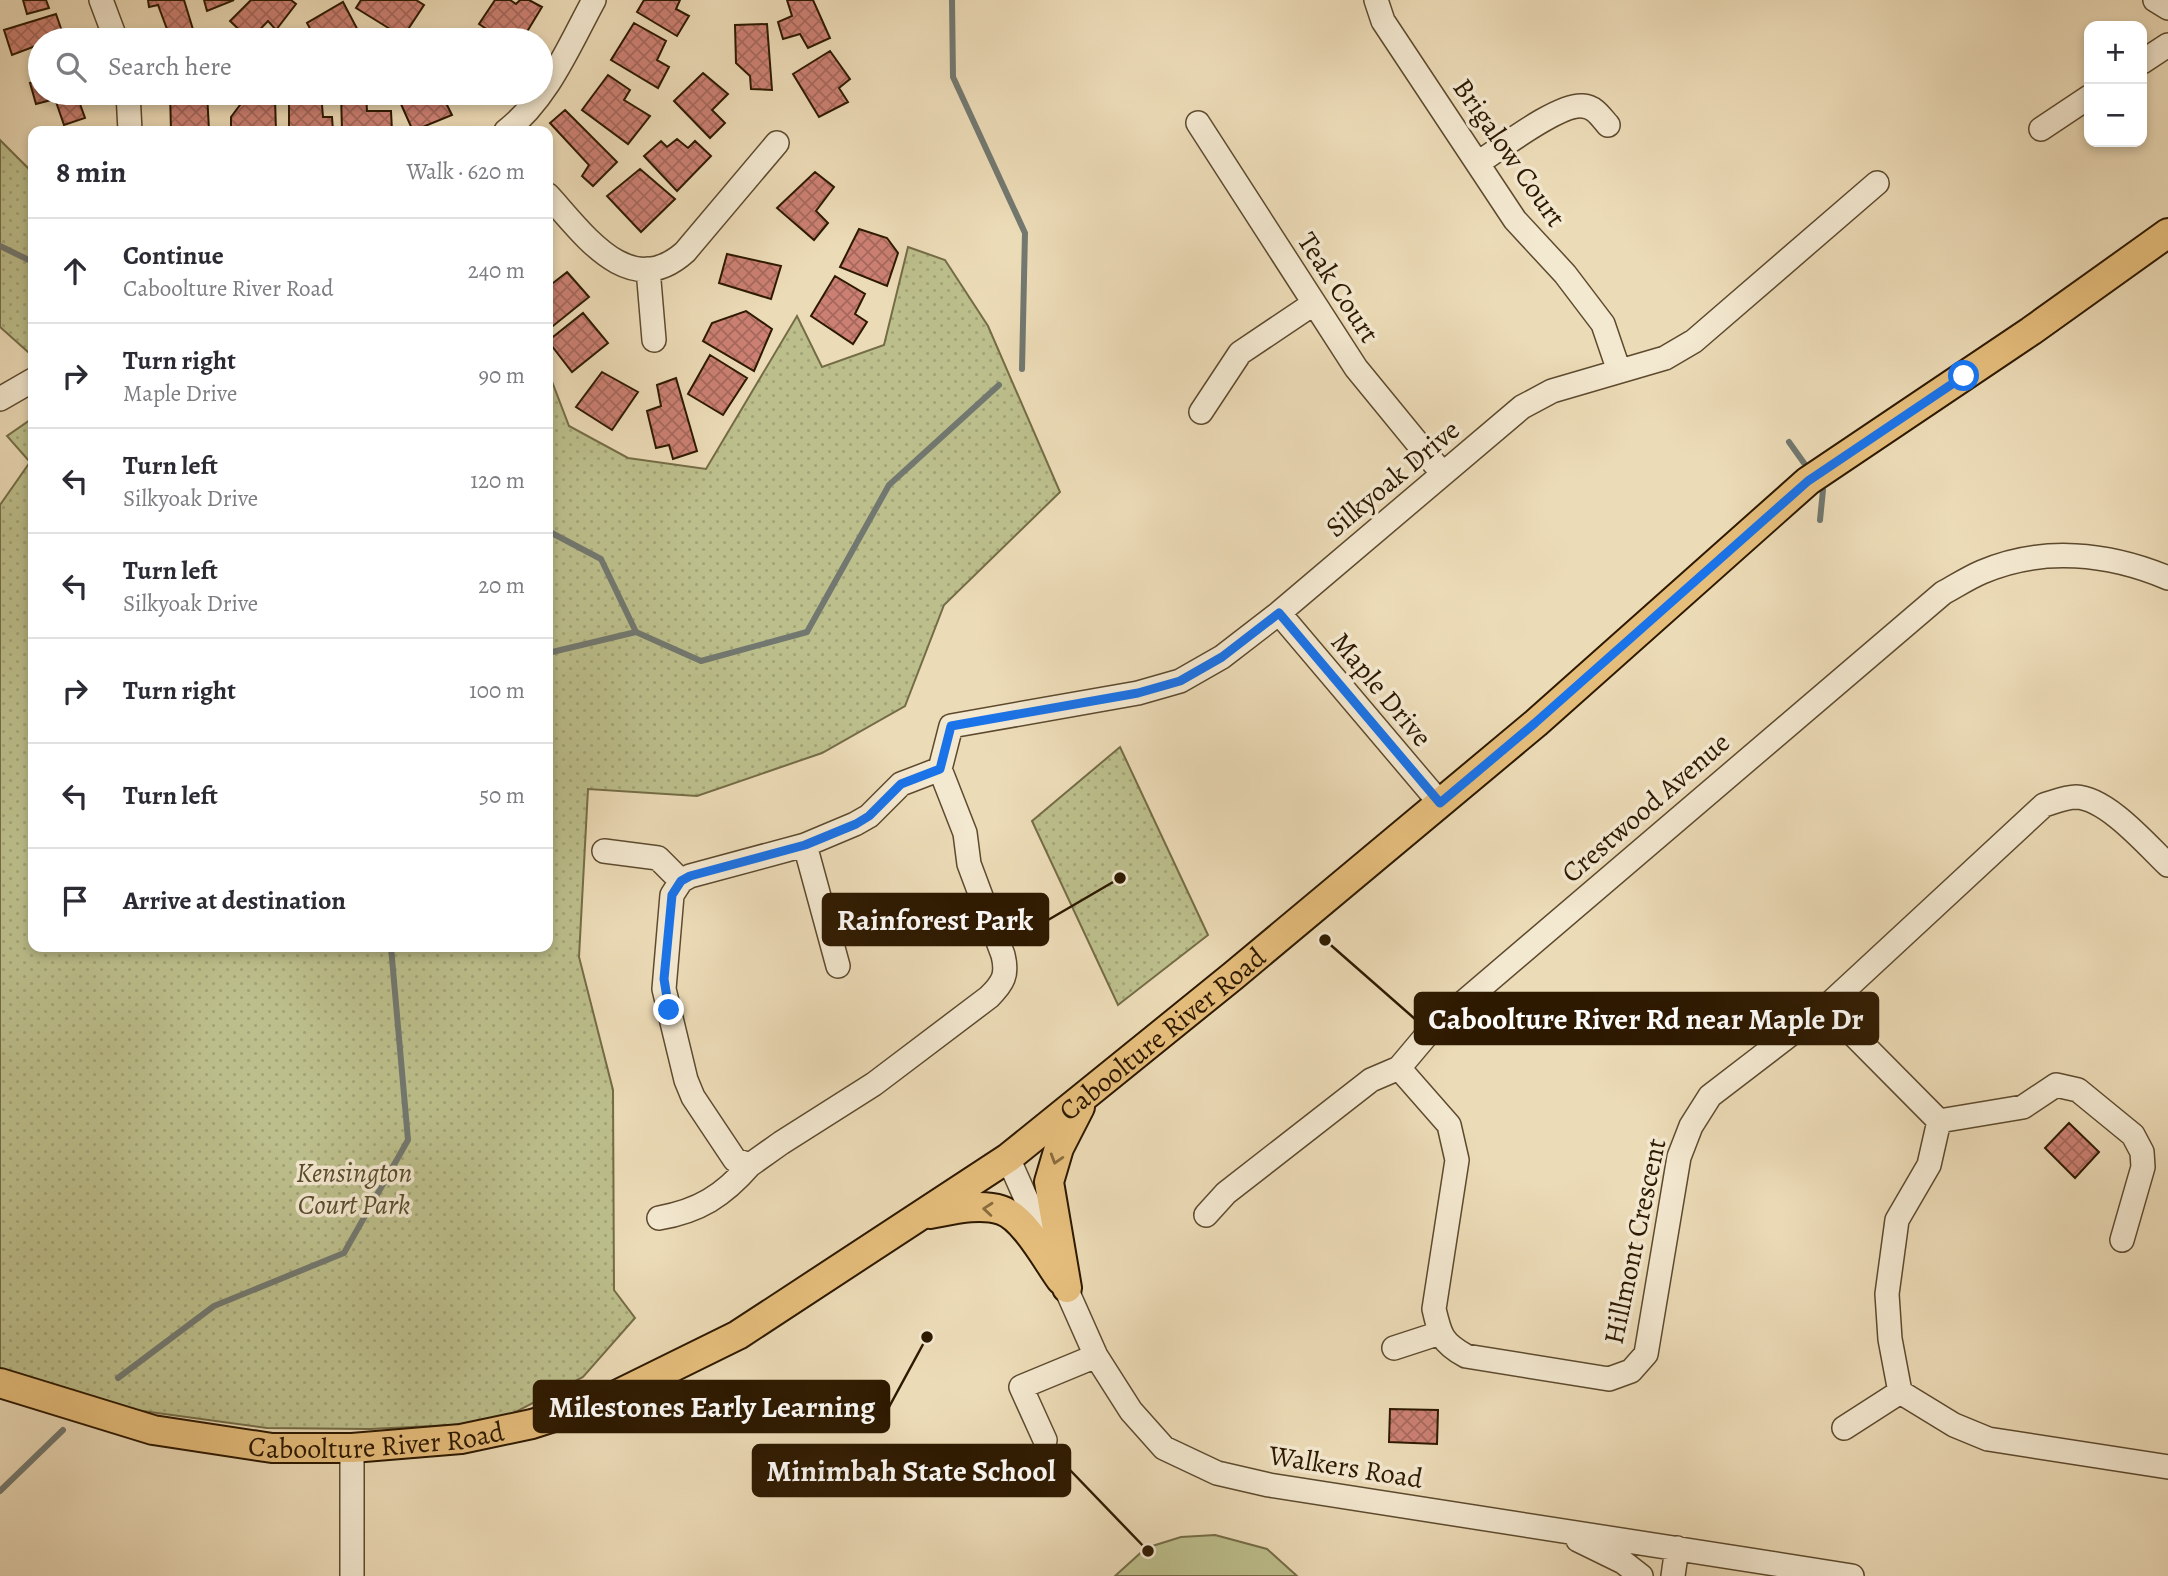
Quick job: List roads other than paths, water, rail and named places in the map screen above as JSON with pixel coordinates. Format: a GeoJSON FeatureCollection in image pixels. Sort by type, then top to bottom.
{"type":"FeatureCollection","features":[{"type":"Feature","properties":{"kind":"main road","name":"Caboolture River Road"},"geometry":{"type":"LineString","coordinates":[[0,1383],[153,1430],[272,1448],[352,1448],[461,1439],[532,1424],[604,1401],[738,1335],[1009,1158],[1535,723],[1808,481],[2031,331],[2168,233]]}},
{"type":"Feature","properties":{"kind":"main road"},"geometry":{"type":"LineString","coordinates":[[1067,1288],[1049,1182],[1059,1149],[1085,1097]]}},
{"type":"Feature","properties":{"kind":"main road"},"geometry":{"type":"LineString","coordinates":[[921,1215],[985,1207],[1003,1210],[1020,1222],[1067,1288]]}},
{"type":"Feature","properties":{"kind":"street"},"geometry":{"type":"LineString","coordinates":[[101,0],[112,28]]}},
{"type":"Feature","properties":{"kind":"street"},"geometry":{"type":"LineString","coordinates":[[553,76],[594,0]]}},
{"type":"Feature","properties":{"kind":"street","name":"Brigalow Court"},"geometry":{"type":"LineString","coordinates":[[1376,0],[1383,21],[1515,220],[1566,274],[1602,324],[1619,371]]}},
{"type":"Feature","properties":{"kind":"street"},"geometry":{"type":"LineString","coordinates":[[2155,0],[2168,8]]}},
{"type":"Feature","properties":{"kind":"street"},"geometry":{"type":"LineString","coordinates":[[2147,59],[2168,45]]}},
{"type":"Feature","properties":{"kind":"street"},"geometry":{"type":"LineString","coordinates":[[2041,128],[2084,100]]}},
{"type":"Feature","properties":{"kind":"street"},"geometry":{"type":"LineString","coordinates":[[129,105],[130,126]]}},
{"type":"Feature","properties":{"kind":"street"},"geometry":{"type":"LineString","coordinates":[[511,126],[534,105]]}},
{"type":"Feature","properties":{"kind":"street"},"geometry":{"type":"LineString","coordinates":[[1478,163],[1559,110],[1581,105],[1595,109],[1608,125]]}},
{"type":"Feature","properties":{"kind":"street","name":"Teak Court"},"geometry":{"type":"LineString","coordinates":[[1198,123],[1356,368],[1442,473]]}},
{"type":"Feature","properties":{"kind":"street"},"geometry":{"type":"LineString","coordinates":[[553,200],[604,254],[617,263],[648,269],[675,261],[685,252],[777,143]]}},
{"type":"Feature","properties":{"kind":"street","name":"Silkyoak Drive"},"geometry":{"type":"LineString","coordinates":[[940,769],[951,726],[1138,693],[1180,681],[1222,657],[1279,613],[1522,407],[1552,391],[1665,358],[1694,341],[1877,183]]}},
{"type":"Feature","properties":{"kind":"street"},"geometry":{"type":"LineString","coordinates":[[648,269],[654,340]]}},
{"type":"Feature","properties":{"kind":"street"},"geometry":{"type":"LineString","coordinates":[[1201,412],[1240,354],[1313,304]]}},
{"type":"Feature","properties":{"kind":"street"},"geometry":{"type":"LineString","coordinates":[[0,399],[28,383]]}},
{"type":"Feature","properties":{"kind":"street","name":"Crestwood Avenue"},"geometry":{"type":"LineString","coordinates":[[1206,1215],[1226,1193],[1371,1080],[1399,1068],[1431,1030],[1943,593],[1983,572],[2021,561],[2056,556],[2096,557],[2118,561],[2168,578]]}},
{"type":"Feature","properties":{"kind":"street","name":"Maple Drive"},"geometry":{"type":"LineString","coordinates":[[1279,613],[1440,803]]}},
{"type":"Feature","properties":{"kind":"street"},"geometry":{"type":"LineString","coordinates":[[659,1218],[683,1214],[707,1203],[780,1143],[874,1084],[989,997],[1004,981],[1006,970],[1003,955],[969,864],[965,833],[940,769],[901,784],[869,816],[856,824],[805,845],[690,876],[681,881],[672,895],[664,989],[686,1080],[735,1160],[750,1166]]}},
{"type":"Feature","properties":{"kind":"street","name":"Hillmont Crescent"},"geometry":{"type":"LineString","coordinates":[[1440,1333],[1450,1347],[1466,1356],[1609,1379],[1631,1371],[1646,1354],[1679,1157],[1691,1126],[1710,1096],[1826,1007],[2044,805],[2076,797],[2094,802],[2113,814],[2168,865]]}},
{"type":"Feature","properties":{"kind":"street"},"geometry":{"type":"LineString","coordinates":[[805,845],[838,966]]}},
{"type":"Feature","properties":{"kind":"street"},"geometry":{"type":"LineString","coordinates":[[604,851],[658,858],[681,881]]}},
{"type":"Feature","properties":{"kind":"street"},"geometry":{"type":"LineString","coordinates":[[1826,1007],[1939,1121]]}},
{"type":"Feature","properties":{"kind":"street"},"geometry":{"type":"LineString","coordinates":[[1394,1348],[1440,1333],[1434,1309],[1457,1160],[1449,1125],[1399,1068]]}},
{"type":"Feature","properties":{"kind":"street"},"geometry":{"type":"LineString","coordinates":[[1939,1121],[2023,1107],[2056,1085],[2078,1090],[2133,1135],[2142,1152],[2143,1167],[2122,1240]]}},
{"type":"Feature","properties":{"kind":"street"},"geometry":{"type":"LineString","coordinates":[[1939,1121],[1929,1166],[1897,1220],[1887,1294],[1890,1339],[1900,1392],[1954,1425],[1989,1439],[2168,1467]]}},
{"type":"Feature","properties":{"kind":"street","name":"Walkers Road"},"geometry":{"type":"LineString","coordinates":[[1009,1158],[1096,1356],[1131,1411],[1164,1448],[1217,1473],[1269,1485],[1843,1575]]}},
{"type":"Feature","properties":{"kind":"street"},"geometry":{"type":"LineString","coordinates":[[1045,1440],[1021,1387],[1096,1356]]}},
{"type":"Feature","properties":{"kind":"street"},"geometry":{"type":"LineString","coordinates":[[1844,1428],[1900,1392]]}},
{"type":"Feature","properties":{"kind":"street"},"geometry":{"type":"LineString","coordinates":[[352,1448],[352,1576]]}},
{"type":"Feature","properties":{"kind":"street"},"geometry":{"type":"LineString","coordinates":[[1556,1530],[1623,1562],[1642,1576]]}},
{"type":"Feature","properties":{"kind":"street"},"geometry":{"type":"LineString","coordinates":[[1673,1576],[1677,1548]]}},
{"type":"Feature","properties":{"kind":"street"},"geometry":{"type":"LineString","coordinates":[[1758,1576],[1843,1575]]}},
{"type":"Feature","properties":{"kind":"waterway"},"geometry":{"type":"LineString","coordinates":[[952,0],[953,77],[1025,233],[1022,369]]}},
{"type":"Feature","properties":{"kind":"waterway"},"geometry":{"type":"LineString","coordinates":[[0,246],[28,260]]}},
{"type":"Feature","properties":{"kind":"waterway"},"geometry":{"type":"LineString","coordinates":[[553,652],[636,632],[701,661],[807,632],[889,485],[999,385]]}},
{"type":"Feature","properties":{"kind":"waterway"},"geometry":{"type":"LineString","coordinates":[[1789,442],[1804,463]]}},
{"type":"Feature","properties":{"kind":"waterway"},"geometry":{"type":"LineString","coordinates":[[1820,520],[1823,490]]}},
{"type":"Feature","properties":{"kind":"waterway"},"geometry":{"type":"LineString","coordinates":[[553,534],[601,559],[636,632]]}},
{"type":"Feature","properties":{"kind":"waterway"},"geometry":{"type":"LineString","coordinates":[[118,1378],[214,1306],[344,1253],[408,1140],[391,952]]}},
{"type":"Feature","properties":{"kind":"waterway"},"geometry":{"type":"LineString","coordinates":[[0,1491],[63,1430]]}},
{"type":"Feature","properties":{"kind":"place","name":"Rainforest Park"},"geometry":{"type":"Point","coordinates":[1120,878]}},
{"type":"Feature","properties":{"kind":"place","name":"Caboolture River Rd near Maple Dr"},"geometry":{"type":"Point","coordinates":[1325,940]}},
{"type":"Feature","properties":{"kind":"place","name":"Milestones Early Learning"},"geometry":{"type":"Point","coordinates":[927,1337]}},
{"type":"Feature","properties":{"kind":"place","name":"Minimbah State School"},"geometry":{"type":"Point","coordinates":[1148,1551]}},
{"type":"Feature","properties":{"kind":"park label","name":"Kensington Court Park"},"geometry":{"type":"Point","coordinates":[354,1188]}}]}
